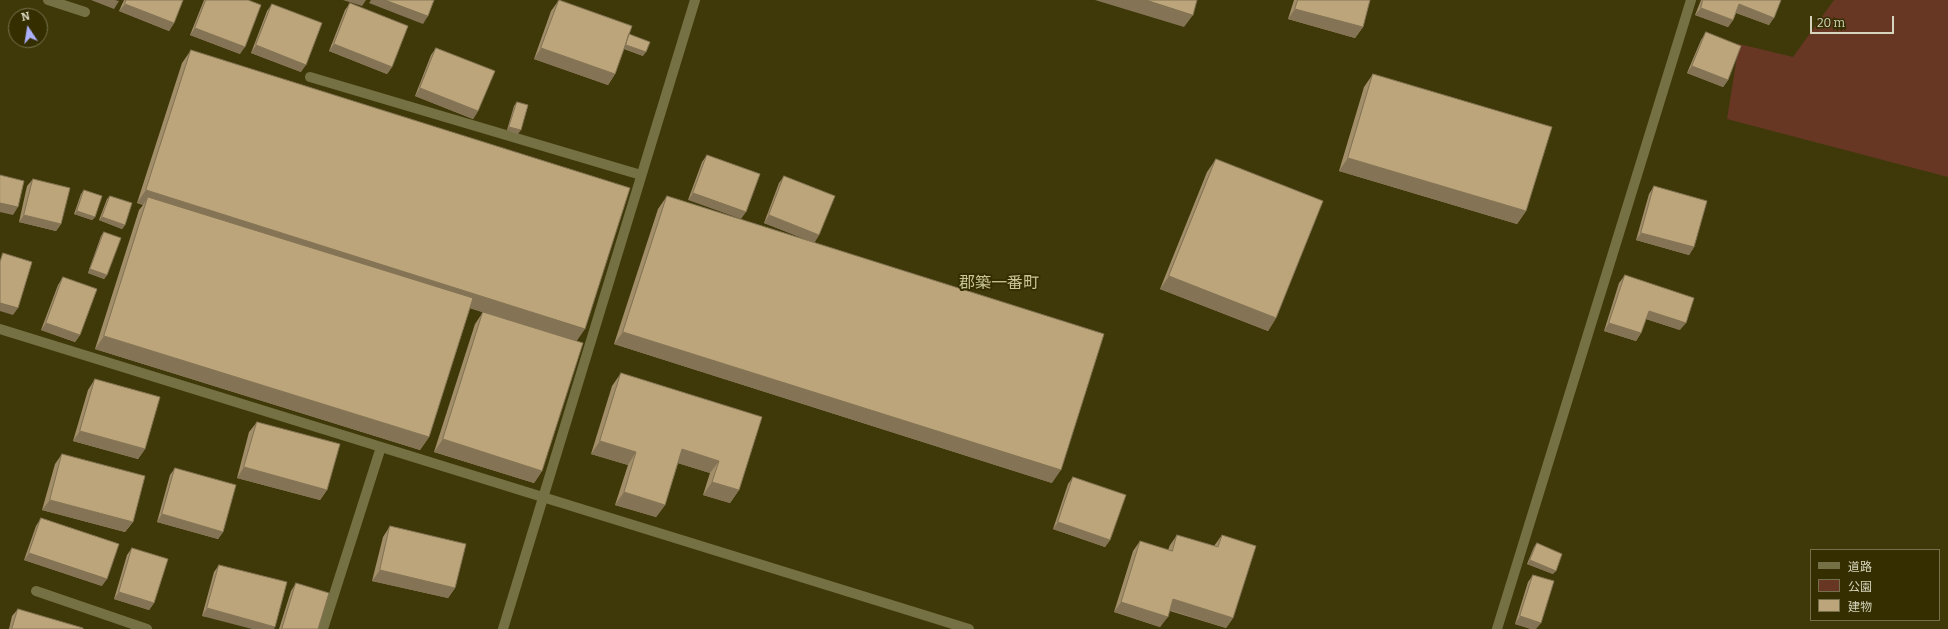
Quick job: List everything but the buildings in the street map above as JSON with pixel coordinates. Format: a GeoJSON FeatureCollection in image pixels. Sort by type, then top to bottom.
{"type":"FeatureCollection","features":[{"type":"Feature","properties":{"kind":"street"},"geometry":{"type":"LineString","coordinates":[[48,0],[85,12]]}},
{"type":"Feature","properties":{"kind":"street"},"geometry":{"type":"LineString","coordinates":[[503,629],[542,497],[695,0]]}},
{"type":"Feature","properties":{"kind":"street"},"geometry":{"type":"LineString","coordinates":[[1497,629],[1691,0]]}},
{"type":"Feature","properties":{"kind":"street"},"geometry":{"type":"LineString","coordinates":[[310,77],[641,175]]}},
{"type":"Feature","properties":{"kind":"street"},"geometry":{"type":"LineString","coordinates":[[0,329],[969,629]]}},
{"type":"Feature","properties":{"kind":"street"},"geometry":{"type":"LineString","coordinates":[[323,629],[380,447]]}},
{"type":"Feature","properties":{"kind":"street"},"geometry":{"type":"LineString","coordinates":[[36,591],[147,629]]}},
{"type":"Feature","properties":{"kind":"green space"},"geometry":{"type":"Polygon","coordinates":[[[1834,0],[1948,0],[1948,177],[1727,119],[1739,44],[1793,57],[1834,0]]]}},
{"type":"Feature","properties":{"kind":"district","name":"郡築一番町"},"geometry":{"type":"Point","coordinates":[999,284]}}]}
